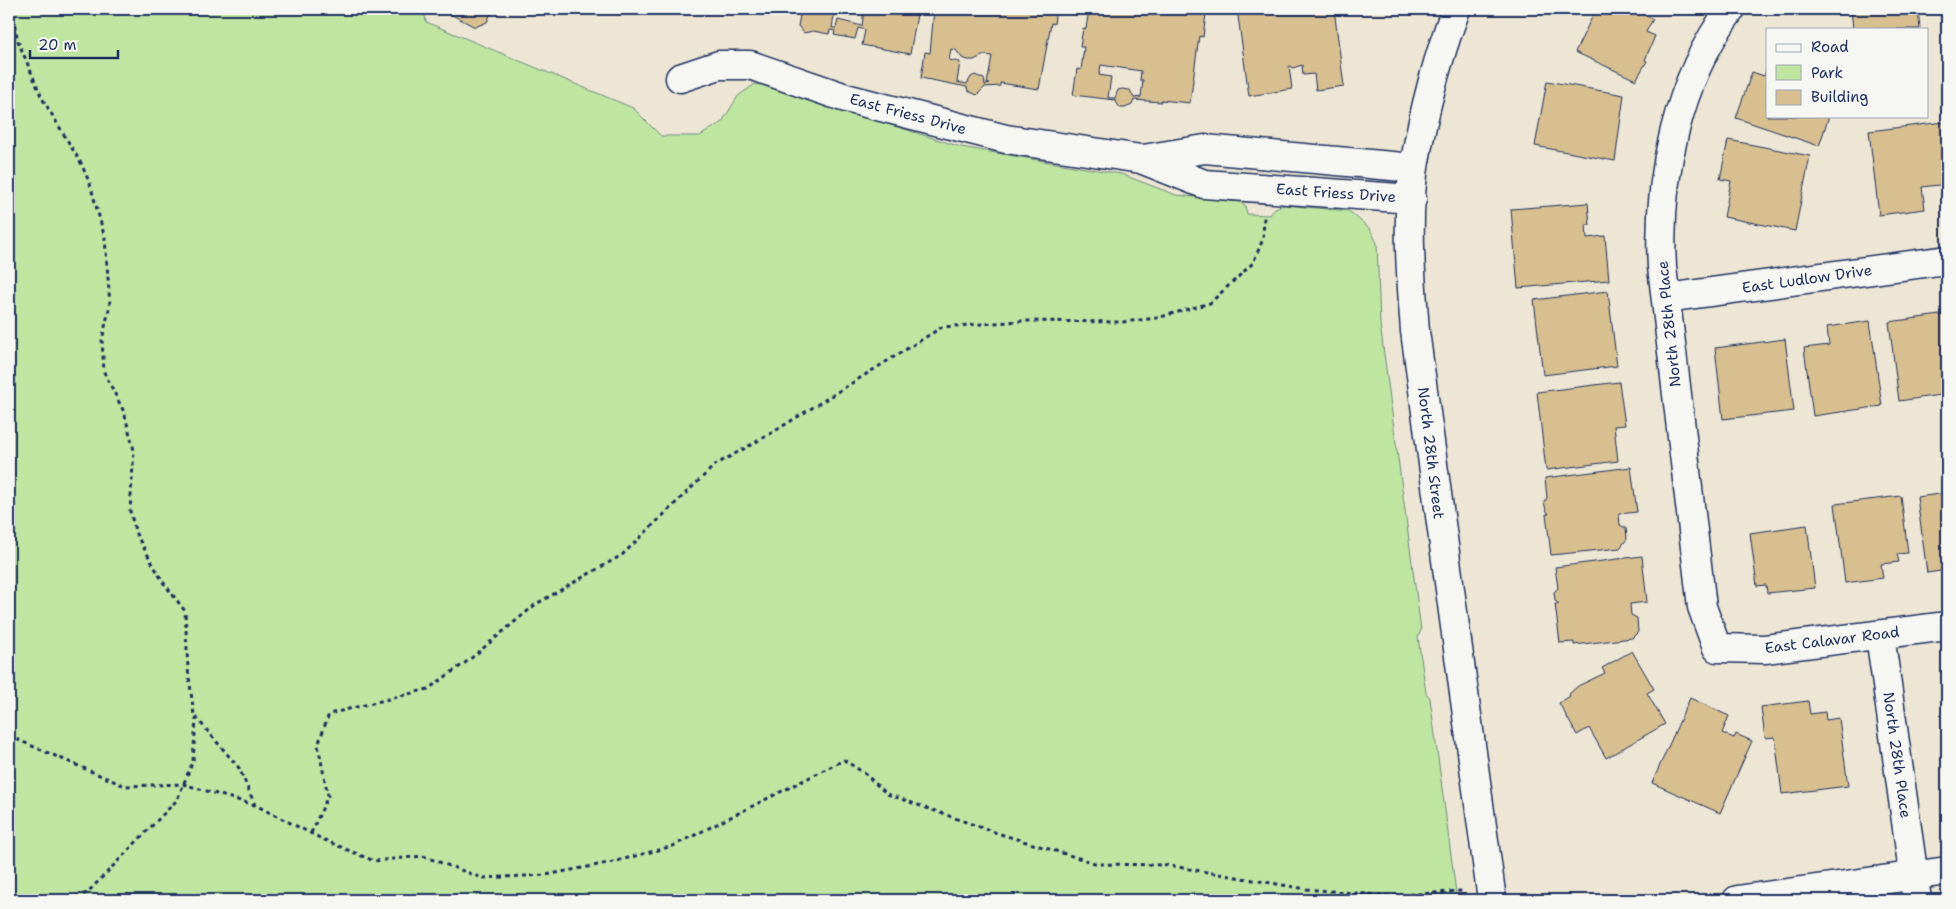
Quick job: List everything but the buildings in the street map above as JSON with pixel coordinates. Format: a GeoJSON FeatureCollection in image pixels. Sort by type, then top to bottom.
{"type":"FeatureCollection","features":[{"type":"Feature","properties":{"kind":"street","name":"North 28th Street"},"geometry":{"type":"LineString","coordinates":[[1456,9],[1441,50],[1414,168],[1410,246],[1415,331],[1491,894]]}},
{"type":"Feature","properties":{"kind":"street","name":"North 28th Place"},"geometry":{"type":"LineString","coordinates":[[1717,648],[1702,607],[1666,298],[1660,227],[1672,141],[1689,88],[1706,50],[1731,9]]}},
{"type":"Feature","properties":{"kind":"street","name":"East Friess Drive"},"geometry":{"type":"LineString","coordinates":[[680,78],[719,65],[750,65],[846,98],[1006,139],[1141,159],[1204,184],[1412,199]]}},
{"type":"Feature","properties":{"kind":"street","name":"East Friess Drive"},"geometry":{"type":"LineString","coordinates":[[1141,159],[1205,149],[1414,168]]}},
{"type":"Feature","properties":{"kind":"street","name":"East Friess Drive"},"geometry":{"type":"LineString","coordinates":[[1262,155],[1263,188]]}},
{"type":"Feature","properties":{"kind":"street","name":"East Ludlow Drive"},"geometry":{"type":"LineString","coordinates":[[1666,298],[1947,260]]}},
{"type":"Feature","properties":{"kind":"street","name":"East Calavar Road"},"geometry":{"type":"LineString","coordinates":[[1717,648],[1765,649],[1947,626]]}},
{"type":"Feature","properties":{"kind":"street","name":"North 28th Place"},"geometry":{"type":"LineString","coordinates":[[1880,635],[1915,888]]}},
{"type":"Feature","properties":{"kind":"street"},"geometry":{"type":"LineString","coordinates":[[1737,900],[1915,888],[1947,871]]}},
{"type":"Feature","properties":{"kind":"path"},"geometry":{"type":"LineString","coordinates":[[11,9],[18,41],[42,98],[81,164],[90,184],[105,238],[110,305],[102,340],[104,372],[124,412],[134,450],[130,511],[136,534],[163,582],[185,611],[188,669],[194,715],[239,768],[255,805]]}},
{"type":"Feature","properties":{"kind":"path"},"geometry":{"type":"LineString","coordinates":[[311,833],[328,796],[318,745],[328,714],[428,690],[469,660],[536,604],[622,556],[715,465],[770,434],[942,327],[1022,321],[1123,322],[1157,318],[1210,303],[1253,263],[1263,239],[1263,188]]}},
{"type":"Feature","properties":{"kind":"path"},"geometry":{"type":"LineString","coordinates":[[68,900],[87,893],[177,800],[193,761],[196,718]]}},
{"type":"Feature","properties":{"kind":"path"},"geometry":{"type":"LineString","coordinates":[[9,736],[125,786],[183,784],[255,805],[374,861],[423,856],[452,869],[482,878],[546,875],[613,862],[673,846],[844,760],[864,773],[887,794],[997,833],[1098,864],[1166,865],[1306,889],[1389,896],[1455,892],[1491,894]]}},
{"type":"Feature","properties":{"kind":"green space"},"geometry":{"type":"Polygon","coordinates":[[[9,9],[424,9],[426,22],[633,108],[661,136],[700,136],[722,122],[738,96],[755,84],[771,87],[961,147],[1121,174],[1176,195],[1240,202],[1245,205],[1247,214],[1270,215],[1275,208],[1284,205],[1349,211],[1370,229],[1377,243],[1380,324],[1421,630],[1418,637],[1426,693],[1430,698],[1457,900],[9,900],[9,9]]]}}]}
